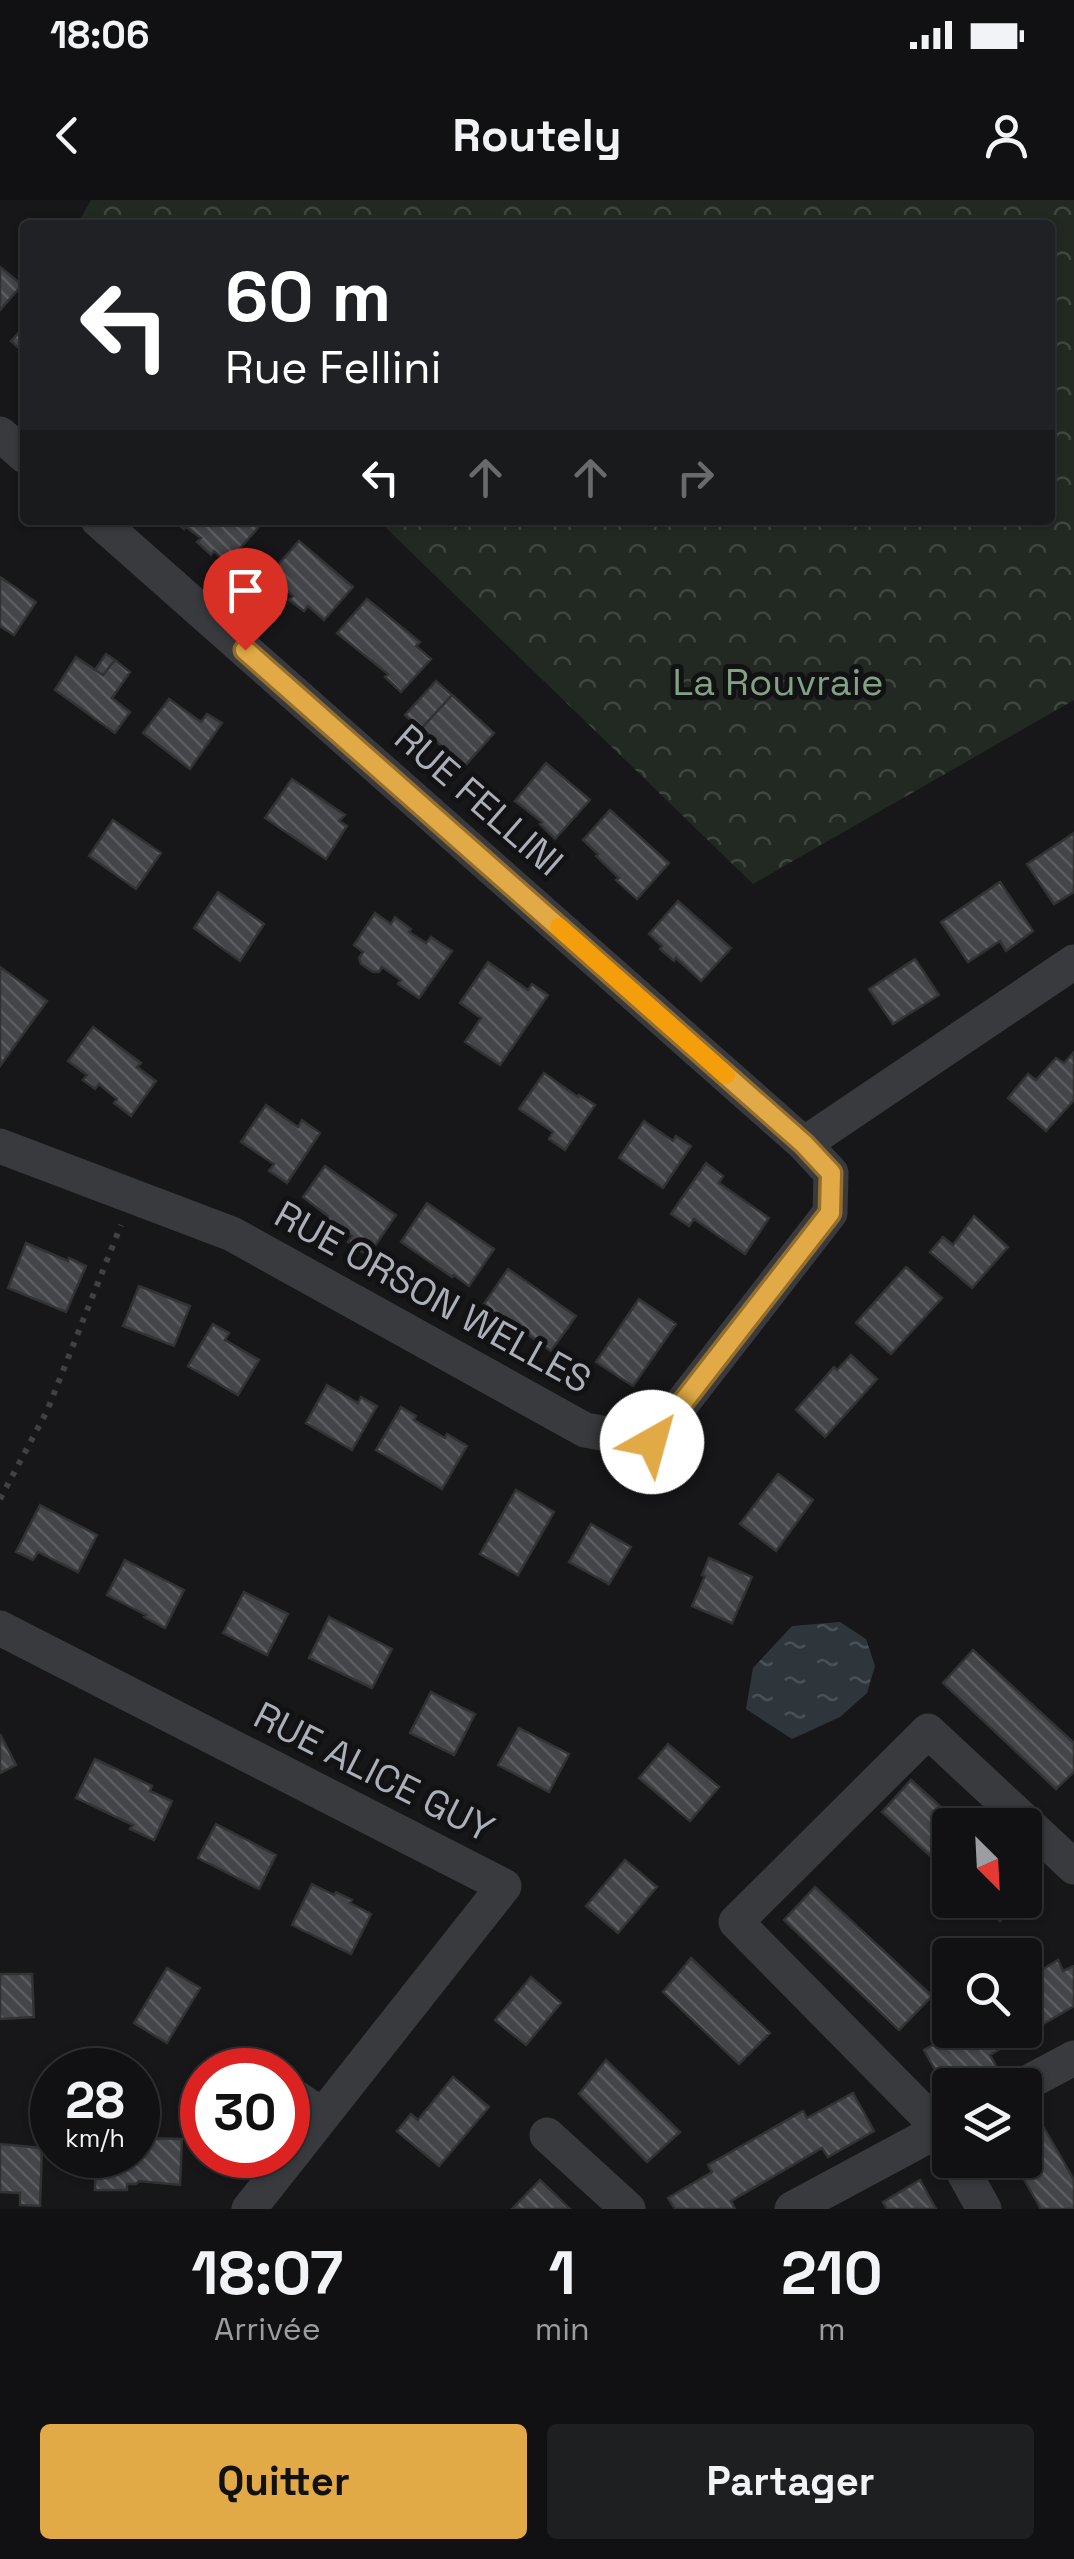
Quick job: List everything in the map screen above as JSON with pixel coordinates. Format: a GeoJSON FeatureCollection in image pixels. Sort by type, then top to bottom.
{"type":"FeatureCollection","features":[{"type":"Feature","properties":{"kind":"street"},"geometry":{"type":"LineString","coordinates":[[0,434],[20,452]]}},
{"type":"Feature","properties":{"kind":"street","name":"RUE FELLINI"},"geometry":{"type":"LineString","coordinates":[[104,525],[804,1144]]}},
{"type":"Feature","properties":{"kind":"street"},"geometry":{"type":"LineString","coordinates":[[804,1144],[1074,962]]}},
{"type":"Feature","properties":{"kind":"street","name":"RUE ORSON WELLES"},"geometry":{"type":"LineString","coordinates":[[0,1146],[232,1234],[585,1430],[652,1442],[830,1213],[831,1173],[804,1144]]}},
{"type":"Feature","properties":{"kind":"street","name":"RUE ALICE GUY"},"geometry":{"type":"LineString","coordinates":[[0,1628],[504,1886],[249,2209]]}},
{"type":"Feature","properties":{"kind":"street"},"geometry":{"type":"LineString","coordinates":[[932,2118],[736,1922],[928,1731],[1074,1867]]}},
{"type":"Feature","properties":{"kind":"street"},"geometry":{"type":"LineString","coordinates":[[1042,2075],[1074,2058]]}},
{"type":"Feature","properties":{"kind":"street"},"geometry":{"type":"LineString","coordinates":[[547,2135],[628,2209]]}},
{"type":"Feature","properties":{"kind":"street"},"geometry":{"type":"LineString","coordinates":[[792,2209],[932,2140]]}},
{"type":"Feature","properties":{"kind":"street"},"geometry":{"type":"LineString","coordinates":[[967,2178],[984,2209]]}},
{"type":"Feature","properties":{"kind":"lane"},"geometry":{"type":"LineString","coordinates":[[310,2097],[328,2110]]}},
{"type":"Feature","properties":{"kind":"path"},"geometry":{"type":"LineString","coordinates":[[0,1499],[46,1412],[132,1196]]}},
{"type":"Feature","properties":{"kind":"green space","name":"La Rouvraie"},"geometry":{"type":"Polygon","coordinates":[[[91,200],[1074,200],[1074,700],[753,884],[383,525],[1055,525],[1055,220],[80,220],[91,200]]]}},
{"type":"Feature","properties":{"kind":"water"},"geometry":{"type":"Polygon","coordinates":[[[840,1622],[866,1639],[875,1666],[867,1693],[840,1717],[792,1739],[746,1709],[753,1668],[792,1626],[840,1622]]]}},
{"type":"Feature","properties":{"kind":"building"},"geometry":{"type":"Polygon","coordinates":[[[0,267],[20,287],[0,310],[0,267]]]}},
{"type":"Feature","properties":{"kind":"building"},"geometry":{"type":"Polygon","coordinates":[[[20,331],[20,349],[11,341],[20,331]]]}},
{"type":"Feature","properties":{"kind":"building"},"geometry":{"type":"Polygon","coordinates":[[[179,525],[260,525],[227,563],[214,551],[211,555],[197,542],[201,538],[179,525]]]}},
{"type":"Feature","properties":{"kind":"building"},"geometry":{"type":"Polygon","coordinates":[[[299,541],[353,587],[324,620],[308,606],[304,611],[289,600],[293,596],[270,574],[299,541]]]}},
{"type":"Feature","properties":{"kind":"building"},"geometry":{"type":"Polygon","coordinates":[[[0,577],[36,602],[14,635],[0,626],[0,577]]]}},
{"type":"Feature","properties":{"kind":"building"},"geometry":{"type":"Polygon","coordinates":[[[367,599],[420,642],[416,646],[431,659],[401,692],[385,677],[388,674],[337,633],[367,599]]]}},
{"type":"Feature","properties":{"kind":"building"},"geometry":{"type":"Polygon","coordinates":[[[106,654],[115,660],[103,675],[95,670],[106,654]]]}},
{"type":"Feature","properties":{"kind":"building"},"geometry":{"type":"Polygon","coordinates":[[[76,657],[103,675],[115,660],[130,672],[112,698],[130,712],[115,733],[55,690],[76,657]]]}},
{"type":"Feature","properties":{"kind":"building"},"geometry":{"type":"Polygon","coordinates":[[[436,681],[452,695],[420,730],[405,715],[436,681]]]}},
{"type":"Feature","properties":{"kind":"building"},"geometry":{"type":"Polygon","coordinates":[[[452,695],[494,733],[464,767],[422,728],[452,695]]]}},
{"type":"Feature","properties":{"kind":"building"},"geometry":{"type":"Polygon","coordinates":[[[169,699],[201,722],[207,714],[222,723],[190,769],[143,733],[169,699]]]}},
{"type":"Feature","properties":{"kind":"building"},"geometry":{"type":"Polygon","coordinates":[[[546,763],[590,800],[555,839],[542,822],[515,801],[546,763]]]}},
{"type":"Feature","properties":{"kind":"building"},"geometry":{"type":"Polygon","coordinates":[[[292,779],[345,815],[339,821],[347,826],[326,859],[265,818],[292,779]]]}},
{"type":"Feature","properties":{"kind":"building"},"geometry":{"type":"Polygon","coordinates":[[[610,810],[669,863],[637,899],[583,840],[610,810]]]}},
{"type":"Feature","properties":{"kind":"building"},"geometry":{"type":"Polygon","coordinates":[[[113,820],[161,853],[136,889],[89,856],[113,820]]]}},
{"type":"Feature","properties":{"kind":"building"},"geometry":{"type":"Polygon","coordinates":[[[1074,833],[1074,892],[1054,904],[1027,864],[1074,833]]]}},
{"type":"Feature","properties":{"kind":"building"},"geometry":{"type":"Polygon","coordinates":[[[1000,882],[1033,931],[1006,951],[1000,941],[968,962],[941,922],[1000,882]]]}},
{"type":"Feature","properties":{"kind":"building"},"geometry":{"type":"Polygon","coordinates":[[[218,892],[264,924],[240,961],[194,928],[218,892]]]}},
{"type":"Feature","properties":{"kind":"building"},"geometry":{"type":"Polygon","coordinates":[[[678,901],[731,948],[701,981],[660,949],[662,946],[649,934],[678,901]]]}},
{"type":"Feature","properties":{"kind":"building"},"geometry":{"type":"Polygon","coordinates":[[[375,913],[391,924],[395,917],[426,943],[431,937],[452,951],[419,998],[382,967],[373,972],[361,964],[363,952],[354,945],[375,913]]]}},
{"type":"Feature","properties":{"kind":"building"},"geometry":{"type":"Polygon","coordinates":[[[915,959],[939,995],[893,1024],[869,989],[915,959]]]}},
{"type":"Feature","properties":{"kind":"building"},"geometry":{"type":"Polygon","coordinates":[[[488,962],[528,990],[532,984],[548,995],[500,1065],[465,1042],[481,1018],[460,1003],[488,962]]]}},
{"type":"Feature","properties":{"kind":"building"},"geometry":{"type":"Polygon","coordinates":[[[0,967],[47,1001],[0,1066],[0,967]]]}},
{"type":"Feature","properties":{"kind":"building"},"geometry":{"type":"Polygon","coordinates":[[[93,1027],[141,1063],[137,1067],[156,1081],[131,1116],[99,1084],[95,1089],[83,1080],[87,1075],[68,1061],[93,1027]]]}},
{"type":"Feature","properties":{"kind":"building"},"geometry":{"type":"Polygon","coordinates":[[[1074,1052],[1074,1100],[1046,1131],[1008,1098],[1028,1074],[1036,1080],[1056,1058],[1064,1063],[1074,1052]]]}},
{"type":"Feature","properties":{"kind":"building"},"geometry":{"type":"Polygon","coordinates":[[[544,1073],[595,1105],[565,1150],[549,1139],[553,1132],[519,1109],[544,1073]]]}},
{"type":"Feature","properties":{"kind":"building"},"geometry":{"type":"Polygon","coordinates":[[[266,1105],[298,1127],[302,1120],[320,1133],[287,1183],[269,1171],[274,1164],[241,1142],[266,1105]]]}},
{"type":"Feature","properties":{"kind":"building"},"geometry":{"type":"Polygon","coordinates":[[[644,1121],[673,1141],[676,1136],[691,1146],[663,1188],[619,1158],[644,1121]]]}},
{"type":"Feature","properties":{"kind":"building"},"geometry":{"type":"Polygon","coordinates":[[[706,1163],[723,1176],[719,1183],[769,1218],[745,1254],[694,1219],[689,1226],[671,1214],[706,1163]]]}},
{"type":"Feature","properties":{"kind":"building"},"geometry":{"type":"Polygon","coordinates":[[[325,1166],[396,1215],[368,1256],[348,1242],[352,1236],[303,1197],[325,1166]]]}},
{"type":"Feature","properties":{"kind":"building"},"geometry":{"type":"Polygon","coordinates":[[[427,1203],[494,1249],[469,1286],[401,1242],[427,1203]]]}},
{"type":"Feature","properties":{"kind":"building"},"geometry":{"type":"Polygon","coordinates":[[[974,1216],[1008,1247],[972,1288],[930,1252],[943,1237],[953,1245],[974,1216]]]}},
{"type":"Feature","properties":{"kind":"building"},"geometry":{"type":"Polygon","coordinates":[[[26,1243],[86,1266],[66,1312],[8,1288],[26,1243]]]}},
{"type":"Feature","properties":{"kind":"building"},"geometry":{"type":"Polygon","coordinates":[[[906,1267],[942,1298],[891,1354],[856,1323],[906,1267]]]}},
{"type":"Feature","properties":{"kind":"building"},"geometry":{"type":"Polygon","coordinates":[[[508,1269],[576,1316],[551,1351],[499,1314],[496,1317],[482,1307],[508,1269]]]}},
{"type":"Feature","properties":{"kind":"building"},"geometry":{"type":"Polygon","coordinates":[[[139,1286],[190,1306],[174,1346],[123,1326],[139,1286]]]}},
{"type":"Feature","properties":{"kind":"building"},"geometry":{"type":"Polygon","coordinates":[[[639,1299],[676,1324],[633,1386],[596,1362],[639,1299]]]}},
{"type":"Feature","properties":{"kind":"building"},"geometry":{"type":"Polygon","coordinates":[[[213,1324],[229,1333],[225,1340],[259,1360],[238,1395],[188,1366],[213,1324]]]}},
{"type":"Feature","properties":{"kind":"building"},"geometry":{"type":"Polygon","coordinates":[[[851,1355],[877,1379],[825,1437],[796,1410],[834,1367],[837,1370],[851,1355]]]}},
{"type":"Feature","properties":{"kind":"building"},"geometry":{"type":"Polygon","coordinates":[[[327,1385],[358,1403],[361,1397],[377,1406],[352,1450],[306,1423],[327,1385]]]}},
{"type":"Feature","properties":{"kind":"building"},"geometry":{"type":"Polygon","coordinates":[[[401,1407],[416,1416],[414,1420],[467,1446],[442,1489],[376,1450],[401,1407]]]}},
{"type":"Feature","properties":{"kind":"building"},"geometry":{"type":"Polygon","coordinates":[[[778,1474],[813,1500],[776,1551],[740,1524],[778,1474]]]}},
{"type":"Feature","properties":{"kind":"building"},"geometry":{"type":"Polygon","coordinates":[[[516,1490],[554,1512],[518,1575],[480,1554],[516,1490]]]}},
{"type":"Feature","properties":{"kind":"building"},"geometry":{"type":"Polygon","coordinates":[[[40,1505],[97,1535],[78,1572],[38,1552],[33,1560],[16,1552],[40,1505]]]}},
{"type":"Feature","properties":{"kind":"building"},"geometry":{"type":"Polygon","coordinates":[[[591,1524],[631,1547],[609,1584],[569,1562],[591,1524]]]}},
{"type":"Feature","properties":{"kind":"building"},"geometry":{"type":"Polygon","coordinates":[[[709,1558],[752,1577],[732,1623],[692,1606],[709,1558]]]}},
{"type":"Feature","properties":{"kind":"building"},"geometry":{"type":"Polygon","coordinates":[[[125,1560],[184,1590],[165,1628],[107,1595],[125,1560]]]}},
{"type":"Feature","properties":{"kind":"building"},"geometry":{"type":"Polygon","coordinates":[[[244,1592],[288,1614],[267,1655],[223,1633],[244,1592]]]}},
{"type":"Feature","properties":{"kind":"building"},"geometry":{"type":"Polygon","coordinates":[[[329,1617],[392,1649],[372,1688],[309,1658],[329,1617]]]}},
{"type":"Feature","properties":{"kind":"building"},"geometry":{"type":"Polygon","coordinates":[[[973,1650],[1074,1743],[1074,1772],[1056,1789],[943,1683],[973,1650]]]}},
{"type":"Feature","properties":{"kind":"building"},"geometry":{"type":"Polygon","coordinates":[[[431,1692],[475,1714],[454,1755],[410,1733],[431,1692]]]}},
{"type":"Feature","properties":{"kind":"building"},"geometry":{"type":"Polygon","coordinates":[[[519,1728],[569,1754],[549,1792],[498,1765],[519,1728]]]}},
{"type":"Feature","properties":{"kind":"building"},"geometry":{"type":"Polygon","coordinates":[[[0,1734],[16,1765],[0,1773],[0,1734]]]}},
{"type":"Feature","properties":{"kind":"building"},"geometry":{"type":"Polygon","coordinates":[[[668,1744],[719,1787],[690,1821],[639,1778],[668,1744]]]}},
{"type":"Feature","properties":{"kind":"building"},"geometry":{"type":"Polygon","coordinates":[[[95,1759],[152,1786],[150,1791],[172,1801],[154,1840],[130,1829],[133,1825],[76,1798],[95,1759]]]}},
{"type":"Feature","properties":{"kind":"building"},"geometry":{"type":"Polygon","coordinates":[[[911,1780],[942,1808],[932,1808],[932,1858],[882,1812],[911,1780]]]}},
{"type":"Feature","properties":{"kind":"building"},"geometry":{"type":"Polygon","coordinates":[[[216,1824],[276,1855],[259,1889],[198,1858],[216,1824]]]}},
{"type":"Feature","properties":{"kind":"building"},"geometry":{"type":"Polygon","coordinates":[[[625,1860],[657,1887],[618,1933],[586,1906],[625,1860]]]}},
{"type":"Feature","properties":{"kind":"building"},"geometry":{"type":"Polygon","coordinates":[[[312,1884],[352,1900],[350,1903],[371,1914],[351,1954],[292,1925],[312,1884]]]}},
{"type":"Feature","properties":{"kind":"building"},"geometry":{"type":"Polygon","coordinates":[[[815,1887],[932,1996],[899,2030],[784,1920],[815,1887]]]}},
{"type":"Feature","properties":{"kind":"building"},"geometry":{"type":"Polygon","coordinates":[[[691,1958],[770,2033],[739,2064],[663,1992],[691,1958]]]}},
{"type":"Feature","properties":{"kind":"building"},"geometry":{"type":"Polygon","coordinates":[[[1058,1960],[1063,1971],[1074,1966],[1074,2006],[1042,2025],[1042,1970],[1058,1960]]]}},
{"type":"Feature","properties":{"kind":"building"},"geometry":{"type":"Polygon","coordinates":[[[167,1968],[200,1988],[167,2043],[134,2023],[167,1968]]]}},
{"type":"Feature","properties":{"kind":"building"},"geometry":{"type":"Polygon","coordinates":[[[0,1974],[32,1974],[34,2017],[0,2019],[0,1974]]]}},
{"type":"Feature","properties":{"kind":"building"},"geometry":{"type":"Polygon","coordinates":[[[531,1977],[561,2003],[526,2045],[495,2020],[531,1977]]]}},
{"type":"Feature","properties":{"kind":"building"},"geometry":{"type":"Polygon","coordinates":[[[932,2046],[1002,2048],[990,2055],[996,2066],[992,2068],[934,2068],[924,2050],[932,2046]]]}},
{"type":"Feature","properties":{"kind":"building"},"geometry":{"type":"Polygon","coordinates":[[[606,2060],[680,2132],[647,2162],[579,2094],[606,2060]]]}},
{"type":"Feature","properties":{"kind":"building"},"geometry":{"type":"Polygon","coordinates":[[[453,2077],[489,2107],[439,2166],[397,2131],[411,2114],[418,2120],[453,2077]]]}},
{"type":"Feature","properties":{"kind":"building"},"geometry":{"type":"Polygon","coordinates":[[[853,2093],[874,2131],[828,2157],[822,2148],[731,2201],[735,2209],[675,2209],[668,2198],[712,2172],[708,2165],[803,2111],[807,2118],[853,2093]]]}},
{"type":"Feature","properties":{"kind":"building"},"geometry":{"type":"Polygon","coordinates":[[[1042,2124],[1074,2180],[1074,2209],[1041,2209],[1023,2178],[1042,2178],[1042,2124]]]}},
{"type":"Feature","properties":{"kind":"building"},"geometry":{"type":"Polygon","coordinates":[[[160,2138],[180,2139],[180,2185],[139,2181],[127,2184],[127,2190],[95,2190],[95,2178],[160,2178],[160,2138]]]}},
{"type":"Feature","properties":{"kind":"building"},"geometry":{"type":"Polygon","coordinates":[[[0,2144],[30,2147],[30,2178],[41,2178],[40,2206],[20,2205],[20,2193],[0,2192],[0,2144]]]}},
{"type":"Feature","properties":{"kind":"building"},"geometry":{"type":"Polygon","coordinates":[[[540,2180],[570,2209],[512,2209],[540,2180]]]}},
{"type":"Feature","properties":{"kind":"building"},"geometry":{"type":"Polygon","coordinates":[[[920,2180],[936,2209],[887,2209],[883,2202],[920,2180]]]}},
{"type":"Feature","properties":{"kind":"slow traffic"},"geometry":{"type":"LineString","coordinates":[[559,927],[726,1075]]}},
{"type":"Feature","properties":{"kind":"route"},"geometry":{"type":"LineString","coordinates":[[245,650],[804,1144],[831,1173],[830,1213],[652,1442]]}}]}
